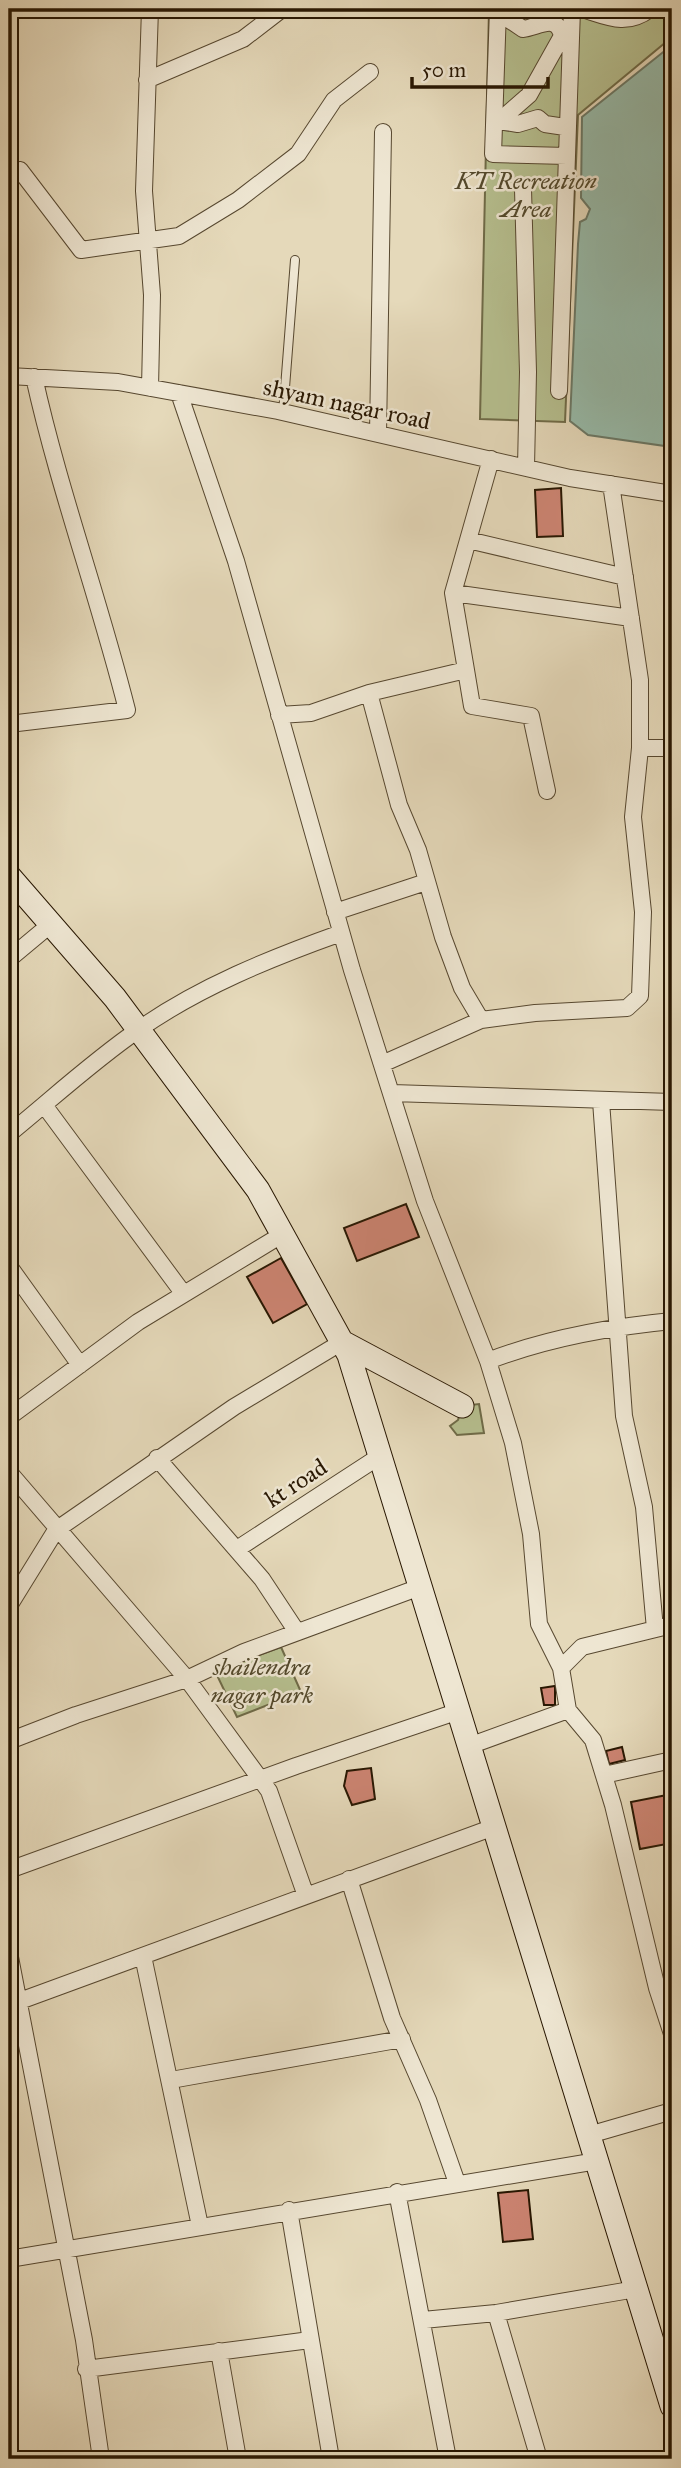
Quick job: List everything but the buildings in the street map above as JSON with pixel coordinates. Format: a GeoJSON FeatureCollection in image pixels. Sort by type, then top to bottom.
{"type":"FeatureCollection","features":[{"type":"Feature","properties":{"kind":"main road"},"geometry":{"type":"LineString","coordinates":[[9,876],[138,1029],[258,1190],[349,1355],[672,2404]]}},
{"type":"Feature","properties":{"kind":"main road"},"geometry":{"type":"LineString","coordinates":[[342,1342],[462,1406]]}},
{"type":"Feature","properties":{"kind":"street"},"geometry":{"type":"LineString","coordinates":[[150,9],[144,191],[152,295],[150,388]]}},
{"type":"Feature","properties":{"kind":"street"},"geometry":{"type":"LineString","coordinates":[[147,80],[243,39],[282,9]]}},
{"type":"Feature","properties":{"kind":"street"},"geometry":{"type":"LineString","coordinates":[[559,391],[572,9]]}},
{"type":"Feature","properties":{"kind":"street"},"geometry":{"type":"LineString","coordinates":[[582,9],[617,21],[639,17],[650,9]]}},
{"type":"Feature","properties":{"kind":"street"},"geometry":{"type":"LineString","coordinates":[[503,14],[493,154],[567,156]]}},
{"type":"Feature","properties":{"kind":"street"},"geometry":{"type":"LineString","coordinates":[[503,14],[523,29],[541,22],[551,23],[561,30],[562,36],[529,95],[506,115],[505,122],[518,124],[538,118],[545,124],[565,127]]}},
{"type":"Feature","properties":{"kind":"street"},"geometry":{"type":"LineString","coordinates":[[9,178],[20,170],[81,250],[179,236],[238,200],[298,154],[334,100],[370,72]]}},
{"type":"Feature","properties":{"kind":"street"},"geometry":{"type":"LineString","coordinates":[[378,434],[384,238],[383,132]]}},
{"type":"Feature","properties":{"kind":"street"},"geometry":{"type":"LineString","coordinates":[[523,189],[528,372],[526,467]]}},
{"type":"Feature","properties":{"kind":"street","name":"shyam nagar road"},"geometry":{"type":"LineString","coordinates":[[9,376],[118,382],[282,413],[526,467],[672,494]]}},
{"type":"Feature","properties":{"kind":"street"},"geometry":{"type":"LineString","coordinates":[[9,724],[127,710],[98,599],[50,452],[34,377]]}},
{"type":"Feature","properties":{"kind":"street"},"geometry":{"type":"LineString","coordinates":[[179,393],[236,561],[341,933],[425,1201],[488,1361],[513,1443],[531,1534],[539,1624],[561,1668],[568,1710],[593,1740],[639,1906],[657,1987],[672,2034]]}},
{"type":"Feature","properties":{"kind":"street"},"geometry":{"type":"LineString","coordinates":[[491,459],[453,593],[472,706],[531,716],[547,791]]}},
{"type":"Feature","properties":{"kind":"street"},"geometry":{"type":"LineString","coordinates":[[383,1064],[481,1020],[535,1013],[627,1008],[640,996],[643,912],[633,817],[640,748],[640,680],[611,484]]}},
{"type":"Feature","properties":{"kind":"street"},"geometry":{"type":"LineString","coordinates":[[468,540],[625,577]]}},
{"type":"Feature","properties":{"kind":"street"},"geometry":{"type":"LineString","coordinates":[[453,593],[631,618]]}},
{"type":"Feature","properties":{"kind":"street"},"geometry":{"type":"LineString","coordinates":[[279,715],[311,713],[369,693],[467,670]]}},
{"type":"Feature","properties":{"kind":"street"},"geometry":{"type":"LineString","coordinates":[[369,693],[399,805],[418,850],[462,988],[481,1020]]}},
{"type":"Feature","properties":{"kind":"street"},"geometry":{"type":"LineString","coordinates":[[640,748],[672,748]]}},
{"type":"Feature","properties":{"kind":"street"},"geometry":{"type":"LineString","coordinates":[[335,912],[426,882]]}},
{"type":"Feature","properties":{"kind":"street"},"geometry":{"type":"LineString","coordinates":[[9,959],[51,924]]}},
{"type":"Feature","properties":{"kind":"street"},"geometry":{"type":"LineString","coordinates":[[9,1134],[138,1029],[240,973],[341,933]]}},
{"type":"Feature","properties":{"kind":"street"},"geometry":{"type":"LineString","coordinates":[[392,1093],[672,1102]]}},
{"type":"Feature","properties":{"kind":"street"},"geometry":{"type":"LineString","coordinates":[[601,1101],[624,1416],[644,1507],[655,1629]]}},
{"type":"Feature","properties":{"kind":"street"},"geometry":{"type":"LineString","coordinates":[[44,1105],[183,1293]]}},
{"type":"Feature","properties":{"kind":"street"},"geometry":{"type":"LineString","coordinates":[[9,1417],[183,1293],[282,1234]]}},
{"type":"Feature","properties":{"kind":"street"},"geometry":{"type":"LineString","coordinates":[[9,1266],[80,1365]]}},
{"type":"Feature","properties":{"kind":"street"},"geometry":{"type":"LineString","coordinates":[[488,1361],[527,1346],[616,1326],[672,1321]]}},
{"type":"Feature","properties":{"kind":"street"},"geometry":{"type":"LineString","coordinates":[[9,1606],[56,1530],[157,1458],[342,1342]]}},
{"type":"Feature","properties":{"kind":"street","name":"kt road"},"geometry":{"type":"LineString","coordinates":[[237,1549],[380,1456]]}},
{"type":"Feature","properties":{"kind":"street"},"geometry":{"type":"LineString","coordinates":[[157,1458],[237,1549],[297,1632]]}},
{"type":"Feature","properties":{"kind":"street"},"geometry":{"type":"LineString","coordinates":[[9,1472],[56,1530],[187,1679],[269,1791],[306,1896]]}},
{"type":"Feature","properties":{"kind":"street"},"geometry":{"type":"LineString","coordinates":[[9,1741],[76,1715],[187,1679],[244,1651],[420,1587]]}},
{"type":"Feature","properties":{"kind":"street"},"geometry":{"type":"LineString","coordinates":[[561,1668],[582,1647],[672,1625]]}},
{"type":"Feature","properties":{"kind":"street"},"geometry":{"type":"LineString","coordinates":[[469,1746],[568,1710]]}},
{"type":"Feature","properties":{"kind":"street"},"geometry":{"type":"LineString","coordinates":[[9,1870],[458,1711]]}},
{"type":"Feature","properties":{"kind":"street"},"geometry":{"type":"LineString","coordinates":[[604,1775],[672,1760]]}},
{"type":"Feature","properties":{"kind":"street"},"geometry":{"type":"LineString","coordinates":[[17,2002],[494,1827]]}},
{"type":"Feature","properties":{"kind":"street"},"geometry":{"type":"LineString","coordinates":[[349,1879],[402,2039],[428,2100],[457,2183]]}},
{"type":"Feature","properties":{"kind":"street"},"geometry":{"type":"LineString","coordinates":[[9,1952],[84,2340],[86,2369],[101,2459]]}},
{"type":"Feature","properties":{"kind":"street"},"geometry":{"type":"LineString","coordinates":[[143,1956],[172,2080],[200,2226]]}},
{"type":"Feature","properties":{"kind":"street"},"geometry":{"type":"LineString","coordinates":[[172,2080],[402,2039]]}},
{"type":"Feature","properties":{"kind":"street"},"geometry":{"type":"LineString","coordinates":[[589,2134],[672,2110]]}},
{"type":"Feature","properties":{"kind":"street"},"geometry":{"type":"LineString","coordinates":[[9,2259],[289,2210],[597,2161]]}},
{"type":"Feature","properties":{"kind":"street"},"geometry":{"type":"LineString","coordinates":[[397,2192],[448,2459]]}},
{"type":"Feature","properties":{"kind":"street"},"geometry":{"type":"LineString","coordinates":[[289,2210],[331,2459]]}},
{"type":"Feature","properties":{"kind":"street"},"geometry":{"type":"LineString","coordinates":[[423,2320],[496,2313],[636,2288]]}},
{"type":"Feature","properties":{"kind":"street"},"geometry":{"type":"LineString","coordinates":[[496,2313],[538,2459]]}},
{"type":"Feature","properties":{"kind":"street"},"geometry":{"type":"LineString","coordinates":[[86,2369],[310,2340]]}},
{"type":"Feature","properties":{"kind":"street"},"geometry":{"type":"LineString","coordinates":[[219,2351],[238,2459]]}},
{"type":"Feature","properties":{"kind":"lane"},"geometry":{"type":"LineString","coordinates":[[282,413],[295,260]]}},
{"type":"Feature","properties":{"kind":"green space","name":"KT Recreation Area"},"geometry":{"type":"Polygon","coordinates":[[[489,9],[672,9],[672,37],[578,115],[565,422],[480,419],[489,9]]]}},
{"type":"Feature","properties":{"kind":"green space"},"geometry":{"type":"Polygon","coordinates":[[[479,1404],[484,1433],[457,1435],[450,1426],[458,1420],[462,1406],[479,1404]]]}},
{"type":"Feature","properties":{"kind":"green space","name":"shailendra nagar park"},"geometry":{"type":"Polygon","coordinates":[[[281,1647],[301,1692],[237,1717],[215,1671],[281,1647]]]}},
{"type":"Feature","properties":{"kind":"shaded area"},"geometry":{"type":"Polygon","coordinates":[[[672,45],[672,447],[588,435],[570,421],[580,222],[586,219],[590,209],[581,198],[582,117],[672,45]]]}}]}
